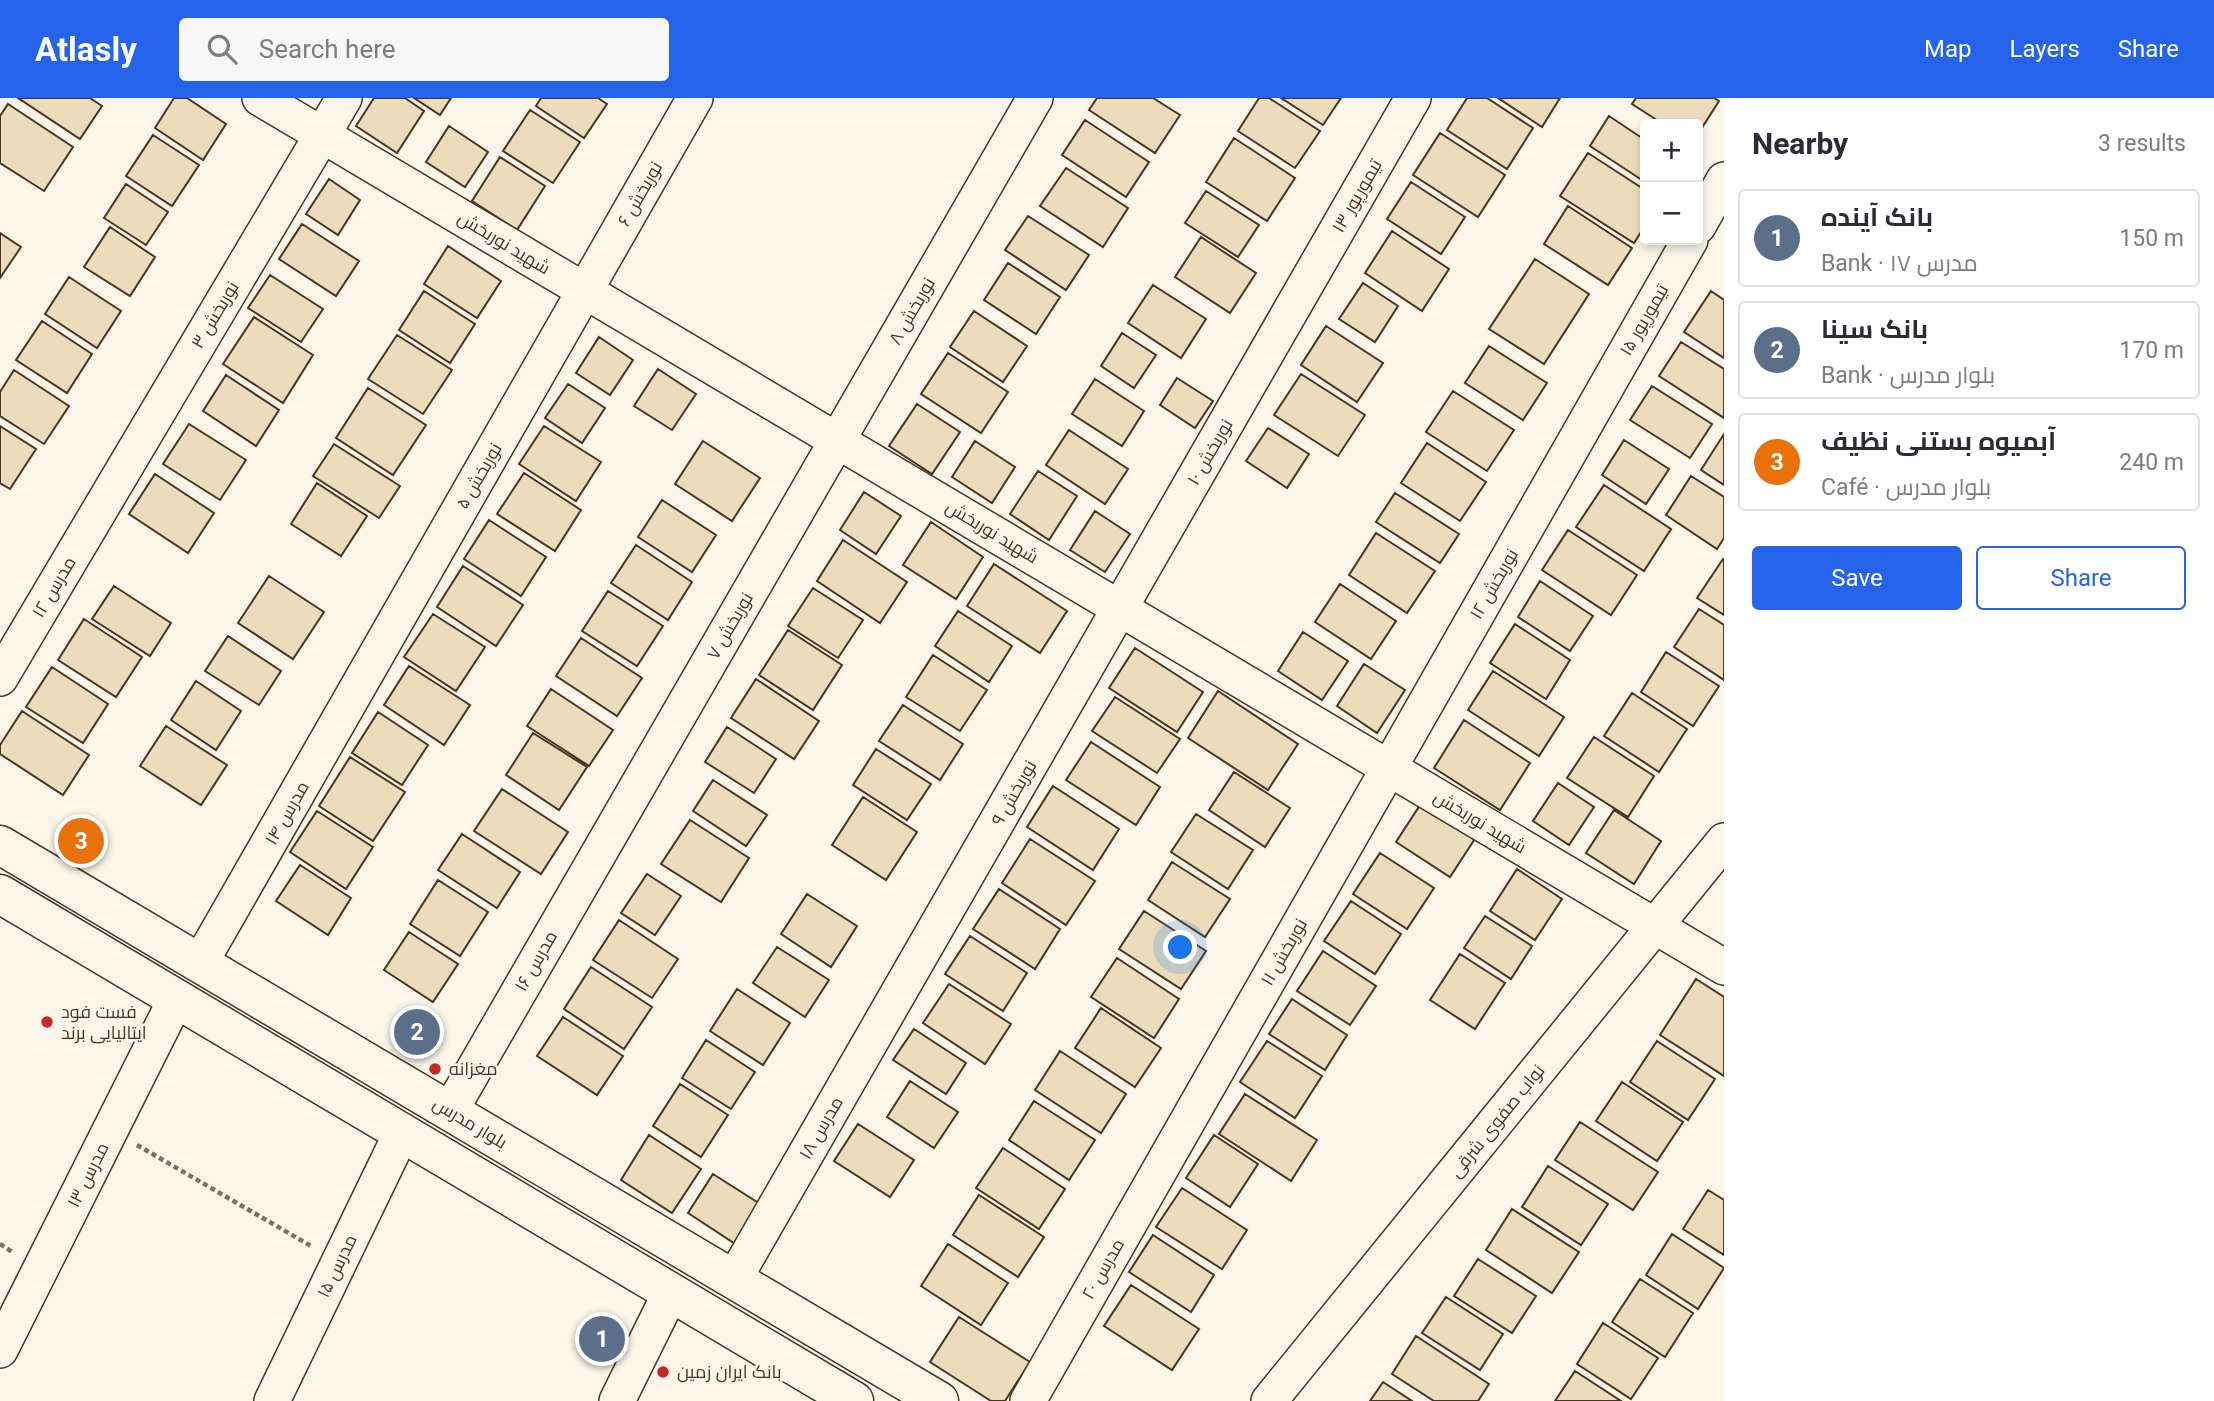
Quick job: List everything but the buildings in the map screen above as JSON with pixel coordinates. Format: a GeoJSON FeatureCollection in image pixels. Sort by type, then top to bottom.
{"type":"FeatureCollection","features":[{"type":"Feature","properties":{"kind":"main road","name":"بلوار مدرس"},"geometry":{"type":"LineString","coordinates":[[0,845],[939,1401]]}},
{"type":"Feature","properties":{"kind":"main road"},"geometry":{"type":"LineString","coordinates":[[0,894],[854,1401]]}},
{"type":"Feature","properties":{"kind":"street","name":"شهید نوربخش"},"geometry":{"type":"LineString","coordinates":[[260,98],[1724,967]]}},
{"type":"Feature","properties":{"kind":"street","name":"نوربخش ۳"},"geometry":{"type":"LineString","coordinates":[[108,496],[344,98]]}},
{"type":"Feature","properties":{"kind":"street","name":"نوربخش ۶"},"geometry":{"type":"LineString","coordinates":[[585,291],[695,98]]}},
{"type":"Feature","properties":{"kind":"street","name":"نوربخش ۸"},"geometry":{"type":"LineString","coordinates":[[837,440],[1035,98]]}},
{"type":"Feature","properties":{"kind":"street","name":"تیمورپور ۱۳"},"geometry":{"type":"LineString","coordinates":[[1300,295],[1413,98]]}},
{"type":"Feature","properties":{"kind":"street"},"geometry":{"type":"LineString","coordinates":[[1703,217],[1724,180]]}},
{"type":"Feature","properties":{"kind":"street","name":"تیمورپور ۱۵"},"geometry":{"type":"LineString","coordinates":[[1598,401],[1687,245]]}},
{"type":"Feature","properties":{"kind":"street","name":"نوربخش ۵"},"geometry":{"type":"LineString","coordinates":[[373,662],[585,291]]}},
{"type":"Feature","properties":{"kind":"street","name":"نوربخش ۱۰"},"geometry":{"type":"LineString","coordinates":[[1120,608],[1300,295]]}},
{"type":"Feature","properties":{"kind":"street","name":"نوربخش ۱۲"},"geometry":{"type":"LineString","coordinates":[[1389,768],[1598,401]]}},
{"type":"Feature","properties":{"kind":"street","name":"نوربخش ۷"},"geometry":{"type":"LineString","coordinates":[[623,811],[837,440]]}},
{"type":"Feature","properties":{"kind":"street","name":"مدرس ۱۲"},"geometry":{"type":"LineString","coordinates":[[0,678],[108,496]]}},
{"type":"Feature","properties":{"kind":"street","name":"نوربخش ۹"},"geometry":{"type":"LineString","coordinates":[[908,977],[1120,608]]}},
{"type":"Feature","properties":{"kind":"street","name":"مدرس ۱۴"},"geometry":{"type":"LineString","coordinates":[[200,964],[373,662]]}},
{"type":"Feature","properties":{"kind":"street","name":"نوربخش ۱۱"},"geometry":{"type":"LineString","coordinates":[[1179,1137],[1389,768]]}},
{"type":"Feature","properties":{"kind":"street","name":"مدرس ۱۶"},"geometry":{"type":"LineString","coordinates":[[450,1111],[623,811]]}},
{"type":"Feature","properties":{"kind":"street","name":"نواب صفوی شرقی"},"geometry":{"type":"LineString","coordinates":[[1269,1401],[1724,841]]}},
{"type":"Feature","properties":{"kind":"street","name":"مدرس ۱۸"},"geometry":{"type":"LineString","coordinates":[[734,1279],[908,977]]}},
{"type":"Feature","properties":{"kind":"street","name":"مدرس ۱۳"},"geometry":{"type":"LineString","coordinates":[[0,1350],[176,999]]}},
{"type":"Feature","properties":{"kind":"street","name":"مدرس ۱۵"},"geometry":{"type":"LineString","coordinates":[[272,1401],[402,1132]]}},
{"type":"Feature","properties":{"kind":"street","name":"مدرس ۲۰"},"geometry":{"type":"LineString","coordinates":[[1028,1401],[1179,1137]]}},
{"type":"Feature","properties":{"kind":"street"},"geometry":{"type":"LineString","coordinates":[[617,1401],[671,1292]]}},
{"type":"Feature","properties":{"kind":"path"},"geometry":{"type":"LineString","coordinates":[[110,1130],[339,1262]]}},
{"type":"Feature","properties":{"kind":"place","name":"آبمیوه بستنی نظیف"},"geometry":{"type":"Point","coordinates":[81,841]}},
{"type":"Feature","properties":{"kind":"place","name":"فست فود ایتالیایی برند"},"geometry":{"type":"Point","coordinates":[47,1022]}},
{"type":"Feature","properties":{"kind":"place","name":"بانک سینا"},"geometry":{"type":"Point","coordinates":[417,1032]}},
{"type":"Feature","properties":{"kind":"place","name":"مغزانه"},"geometry":{"type":"Point","coordinates":[435,1069]}},
{"type":"Feature","properties":{"kind":"place","name":"بانک آینده"},"geometry":{"type":"Point","coordinates":[602,1339]}},
{"type":"Feature","properties":{"kind":"place","name":"بانک ایران زمین"},"geometry":{"type":"Point","coordinates":[663,1372]}}]}
